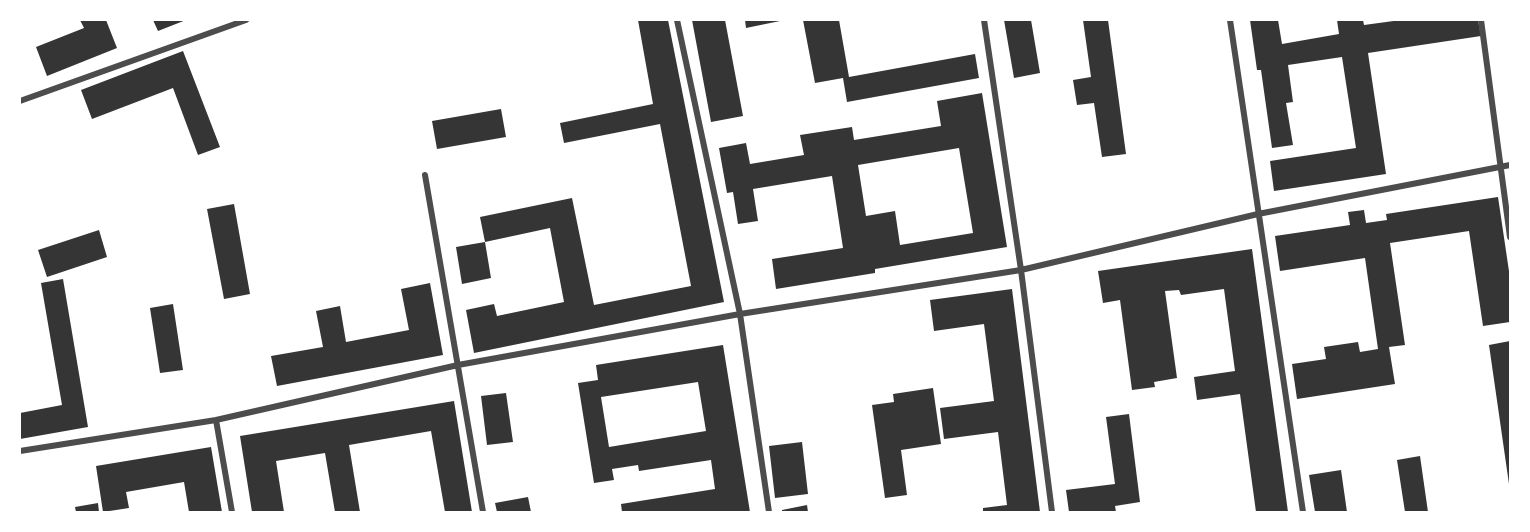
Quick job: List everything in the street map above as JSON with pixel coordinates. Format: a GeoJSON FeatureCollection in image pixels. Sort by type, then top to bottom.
{"type":"FeatureCollection","features":[{"type":"Feature","properties":{"kind":"street"},"geometry":{"type":"LineString","coordinates":[[20,101],[246,20]]}},
{"type":"Feature","properties":{"kind":"street"},"geometry":{"type":"LineString","coordinates":[[677,20],[740,314],[769,513]]}},
{"type":"Feature","properties":{"kind":"street"},"geometry":{"type":"LineString","coordinates":[[984,20],[1021,270],[1052,513]]}},
{"type":"Feature","properties":{"kind":"street"},"geometry":{"type":"LineString","coordinates":[[1230,20],[1303,513]]}},
{"type":"Feature","properties":{"kind":"street"},"geometry":{"type":"LineString","coordinates":[[1481,20],[1510,237]]}},
{"type":"Feature","properties":{"kind":"street"},"geometry":{"type":"LineString","coordinates":[[20,452],[216,420],[458,365],[740,314],[1021,270],[1258,214],[1510,165]]}},
{"type":"Feature","properties":{"kind":"street"},"geometry":{"type":"LineString","coordinates":[[425,175],[483,513]]}},
{"type":"Feature","properties":{"kind":"street"},"geometry":{"type":"LineString","coordinates":[[216,420],[232,513]]}},
{"type":"Feature","properties":{"kind":"building"},"geometry":{"type":"Polygon","coordinates":[[[80,20],[106,20],[117,48],[47,76],[36,47],[84,28],[80,20]]]}},
{"type":"Feature","properties":{"kind":"building"},"geometry":{"type":"Polygon","coordinates":[[[153,20],[186,20],[158,31],[153,20]]]}},
{"type":"Feature","properties":{"kind":"building"},"geometry":{"type":"Polygon","coordinates":[[[638,20],[668,20],[724,302],[474,353],[466,310],[494,304],[497,316],[564,302],[550,228],[485,242],[480,217],[572,198],[594,305],[691,286],[660,124],[564,143],[560,123],[653,104],[638,20]]]}},
{"type":"Feature","properties":{"kind":"building"},"geometry":{"type":"Polygon","coordinates":[[[692,20],[725,20],[743,116],[711,122],[692,20]]]}},
{"type":"Feature","properties":{"kind":"building"},"geometry":{"type":"Polygon","coordinates":[[[745,20],[780,20],[780,21],[746,28],[745,20]]]}},
{"type":"Feature","properties":{"kind":"building"},"geometry":{"type":"Polygon","coordinates":[[[803,20],[839,20],[849,77],[975,54],[979,78],[847,102],[843,78],[815,83],[803,20]]]}},
{"type":"Feature","properties":{"kind":"building"},"geometry":{"type":"Polygon","coordinates":[[[1004,20],[1031,20],[1040,73],[1014,78],[1004,20]]]}},
{"type":"Feature","properties":{"kind":"building"},"geometry":{"type":"Polygon","coordinates":[[[1083,20],[1108,20],[1126,154],[1102,157],[1094,103],[1077,105],[1073,80],[1091,77],[1083,20]]]}},
{"type":"Feature","properties":{"kind":"building"},"geometry":{"type":"Polygon","coordinates":[[[1250,20],[1278,20],[1282,44],[1339,34],[1337,20],[1363,20],[1364,25],[1401,20],[1478,20],[1481,36],[1368,53],[1386,174],[1274,191],[1270,161],[1356,148],[1342,57],[1288,65],[1293,102],[1286,103],[1293,145],[1272,148],[1261,70],[1257,70],[1250,20]]]}},
{"type":"Feature","properties":{"kind":"building"},"geometry":{"type":"Polygon","coordinates":[[[183,51],[220,147],[198,155],[173,88],[92,119],[81,90],[183,51]]]}},
{"type":"Feature","properties":{"kind":"building"},"geometry":{"type":"Polygon","coordinates":[[[982,93],[1007,247],[875,269],[875,273],[776,289],[772,259],[843,248],[832,176],[753,189],[758,221],[738,224],[733,192],[727,193],[719,148],[746,143],[750,164],[804,155],[800,135],[852,127],[854,140],[941,126],[937,101],[982,93]],[[959,148],[858,165],[866,216],[895,211],[900,245],[973,233],[959,148]]]}},
{"type":"Feature","properties":{"kind":"building"},"geometry":{"type":"Polygon","coordinates":[[[501,109],[506,137],[437,149],[432,121],[501,109]]]}},
{"type":"Feature","properties":{"kind":"building"},"geometry":{"type":"Polygon","coordinates":[[[1498,197],[1510,278],[1510,322],[1483,326],[1469,231],[1390,243],[1405,345],[1389,347],[1395,384],[1297,399],[1292,364],[1326,359],[1324,347],[1358,342],[1360,352],[1378,349],[1365,258],[1280,271],[1275,236],[1350,225],[1348,212],[1364,210],[1366,223],[1387,220],[1386,214],[1498,197]]]}},
{"type":"Feature","properties":{"kind":"building"},"geometry":{"type":"Polygon","coordinates":[[[234,204],[250,294],[224,299],[207,209],[234,204]]]}},
{"type":"Feature","properties":{"kind":"building"},"geometry":{"type":"Polygon","coordinates":[[[99,230],[107,257],[47,277],[38,250],[99,230]]]}},
{"type":"Feature","properties":{"kind":"building"},"geometry":{"type":"Polygon","coordinates":[[[485,242],[491,278],[462,284],[456,247],[485,242]]]}},
{"type":"Feature","properties":{"kind":"building"},"geometry":{"type":"Polygon","coordinates":[[[1252,249],[1288,512],[1256,512],[1240,394],[1197,400],[1194,377],[1235,371],[1224,289],[1181,295],[1179,290],[1165,291],[1177,378],[1154,382],[1155,387],[1132,390],[1120,300],[1103,303],[1098,271],[1252,249]]]}},
{"type":"Feature","properties":{"kind":"building"},"geometry":{"type":"Polygon","coordinates":[[[63,279],[88,427],[20,439],[20,413],[62,405],[41,283],[63,279]]]}},
{"type":"Feature","properties":{"kind":"building"},"geometry":{"type":"Polygon","coordinates":[[[430,283],[443,355],[277,386],[271,356],[323,347],[316,311],[340,306],[346,342],[409,330],[401,289],[430,283]]]}},
{"type":"Feature","properties":{"kind":"building"},"geometry":{"type":"Polygon","coordinates":[[[1012,289],[1040,512],[983,512],[983,508],[1007,505],[998,432],[944,439],[940,408],[994,401],[984,324],[934,331],[930,300],[1012,289]]]}},
{"type":"Feature","properties":{"kind":"building"},"geometry":{"type":"Polygon","coordinates":[[[173,304],[183,370],[160,373],[150,308],[173,304]]]}},
{"type":"Feature","properties":{"kind":"building"},"geometry":{"type":"Polygon","coordinates":[[[1510,341],[1510,483],[1509,484],[1489,345],[1510,341]]]}},
{"type":"Feature","properties":{"kind":"building"},"geometry":{"type":"Polygon","coordinates":[[[723,345],[750,512],[622,512],[621,504],[715,489],[711,460],[639,471],[638,465],[612,469],[614,480],[594,483],[578,383],[598,380],[596,365],[723,345]],[[698,382],[601,397],[609,447],[706,431],[698,382]]]}},
{"type":"Feature","properties":{"kind":"building"},"geometry":{"type":"Polygon","coordinates":[[[933,388],[941,444],[901,450],[907,495],[885,498],[872,405],[894,402],[893,394],[933,388]]]}},
{"type":"Feature","properties":{"kind":"building"},"geometry":{"type":"Polygon","coordinates":[[[506,393],[513,442],[487,445],[481,396],[506,393]]]}},
{"type":"Feature","properties":{"kind":"building"},"geometry":{"type":"Polygon","coordinates":[[[454,401],[472,512],[445,512],[431,431],[349,445],[360,512],[335,512],[325,453],[276,461],[284,512],[252,512],[240,436],[454,401]]]}},
{"type":"Feature","properties":{"kind":"building"},"geometry":{"type":"Polygon","coordinates":[[[1129,414],[1140,502],[1115,506],[1116,512],[1069,512],[1066,490],[1115,484],[1106,417],[1129,414]]]}},
{"type":"Feature","properties":{"kind":"building"},"geometry":{"type":"Polygon","coordinates":[[[802,442],[808,494],[775,498],[769,446],[802,442]]]}},
{"type":"Feature","properties":{"kind":"building"},"geometry":{"type":"Polygon","coordinates":[[[211,447],[222,512],[189,512],[184,482],[126,492],[129,508],[103,512],[96,466],[211,447]]]}},
{"type":"Feature","properties":{"kind":"building"},"geometry":{"type":"Polygon","coordinates":[[[1420,456],[1428,512],[1405,512],[1397,460],[1420,456]]]}},
{"type":"Feature","properties":{"kind":"building"},"geometry":{"type":"Polygon","coordinates":[[[1341,470],[1347,512],[1315,512],[1309,475],[1341,470]]]}},
{"type":"Feature","properties":{"kind":"building"},"geometry":{"type":"Polygon","coordinates":[[[528,497],[531,512],[497,512],[495,503],[528,497]]]}},
{"type":"Feature","properties":{"kind":"building"},"geometry":{"type":"Polygon","coordinates":[[[98,503],[99,512],[76,512],[75,507],[98,503]]]}},
{"type":"Feature","properties":{"kind":"building"},"geometry":{"type":"Polygon","coordinates":[[[807,505],[808,512],[782,512],[782,510],[807,505]]]}}]}
